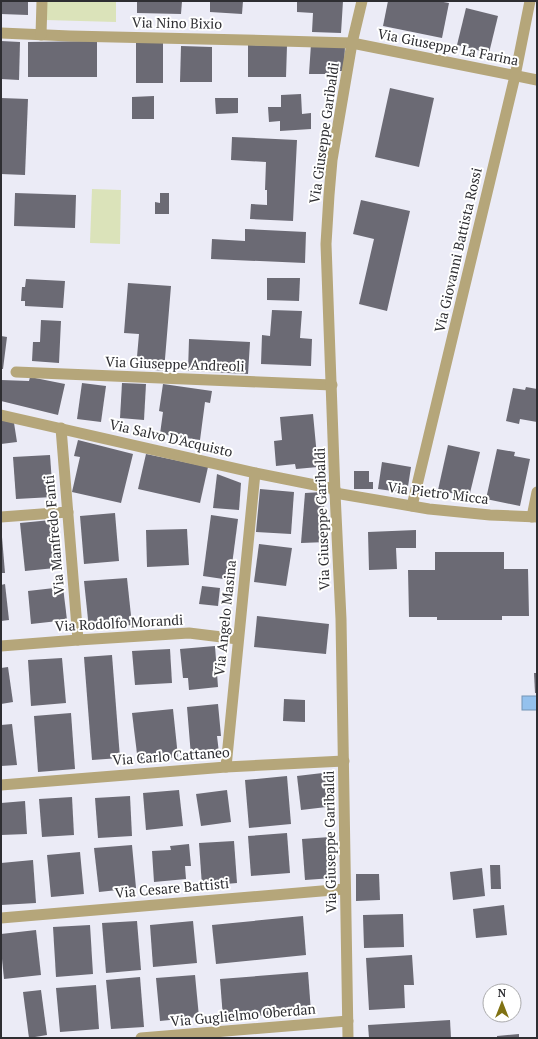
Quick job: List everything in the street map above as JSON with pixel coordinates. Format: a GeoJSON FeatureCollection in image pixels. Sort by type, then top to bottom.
{"type":"FeatureCollection","features":[{"type":"Feature","properties":{"kind":"street"},"geometry":{"type":"LineString","coordinates":[[41,35],[42,1]]}},
{"type":"Feature","properties":{"kind":"street","name":"Via Giuseppe Garibaldi"},"geometry":{"type":"LineString","coordinates":[[348,1038],[342,619],[335,491],[326,244],[333,155],[352,43],[362,1]]}},
{"type":"Feature","properties":{"kind":"street","name":"Via Giovanni Battista Rossi"},"geometry":{"type":"LineString","coordinates":[[412,506],[514,76],[530,1]]}},
{"type":"Feature","properties":{"kind":"street","name":"Via Nino Bixio"},"geometry":{"type":"LineString","coordinates":[[1,33],[352,43]]}},
{"type":"Feature","properties":{"kind":"street","name":"Via Giuseppe La Farina"},"geometry":{"type":"LineString","coordinates":[[352,43],[537,80]]}},
{"type":"Feature","properties":{"kind":"street","name":"Via Giuseppe Andreoli"},"geometry":{"type":"LineString","coordinates":[[16,372],[332,385]]}},
{"type":"Feature","properties":{"kind":"street","name":"Via Salvo D'Acquisto"},"geometry":{"type":"LineString","coordinates":[[1,415],[335,491]]}},
{"type":"Feature","properties":{"kind":"street","name":"Via Manfredo Fanti"},"geometry":{"type":"LineString","coordinates":[[60,428],[78,640]]}},
{"type":"Feature","properties":{"kind":"street","name":"Via Angelo Masina"},"geometry":{"type":"LineString","coordinates":[[226,767],[255,473]]}},
{"type":"Feature","properties":{"kind":"street","name":"Via Pietro Micca"},"geometry":{"type":"LineString","coordinates":[[335,491],[412,506],[472,513],[534,517]]}},
{"type":"Feature","properties":{"kind":"street"},"geometry":{"type":"LineString","coordinates":[[534,517],[537,492]]}},
{"type":"Feature","properties":{"kind":"street"},"geometry":{"type":"LineString","coordinates":[[1,517],[68,512]]}},
{"type":"Feature","properties":{"kind":"street","name":"Via Rodolfo Morandi"},"geometry":{"type":"LineString","coordinates":[[1,646],[189,633],[238,639]]}},
{"type":"Feature","properties":{"kind":"street","name":"Via Carlo Cattaneo"},"geometry":{"type":"LineString","coordinates":[[1,785],[226,767],[344,761]]}},
{"type":"Feature","properties":{"kind":"street","name":"Via Cesare Battisti"},"geometry":{"type":"LineString","coordinates":[[1,918],[345,888]]}},
{"type":"Feature","properties":{"kind":"street","name":"Via Guglielmo Oberdan"},"geometry":{"type":"LineString","coordinates":[[141,1038],[348,1021]]}},
{"type":"Feature","properties":{"kind":"green space"},"geometry":{"type":"Polygon","coordinates":[[[45,1],[116,1],[116,22],[45,20],[45,1]]]}},
{"type":"Feature","properties":{"kind":"green space"},"geometry":{"type":"Polygon","coordinates":[[[92,189],[121,190],[120,244],[90,243],[92,189]]]}},
{"type":"Feature","properties":{"kind":"water"},"geometry":{"type":"Polygon","coordinates":[[[522,696],[537,696],[537,710],[522,710],[522,696]]]}},
{"type":"Feature","properties":{"kind":"building"},"geometry":{"type":"Polygon","coordinates":[[[1,1],[28,1],[28,15],[1,14],[1,1]]]}},
{"type":"Feature","properties":{"kind":"building"},"geometry":{"type":"Polygon","coordinates":[[[137,1],[182,1],[181,14],[137,13],[137,1]]]}},
{"type":"Feature","properties":{"kind":"building"},"geometry":{"type":"Polygon","coordinates":[[[210,1],[243,1],[242,14],[210,12],[210,1]]]}},
{"type":"Feature","properties":{"kind":"building"},"geometry":{"type":"Polygon","coordinates":[[[297,1],[343,1],[341,33],[312,32],[313,13],[297,12],[297,1]]]}},
{"type":"Feature","properties":{"kind":"building"},"geometry":{"type":"Polygon","coordinates":[[[388,1],[438,1],[449,3],[442,38],[383,26],[388,1]]]}},
{"type":"Feature","properties":{"kind":"building"},"geometry":{"type":"Polygon","coordinates":[[[466,8],[498,16],[489,53],[457,45],[466,8]]]}},
{"type":"Feature","properties":{"kind":"building"},"geometry":{"type":"Polygon","coordinates":[[[1,41],[20,42],[19,80],[1,79],[1,41]]]}},
{"type":"Feature","properties":{"kind":"building"},"geometry":{"type":"Polygon","coordinates":[[[97,41],[97,77],[28,77],[28,42],[97,41]]]}},
{"type":"Feature","properties":{"kind":"building"},"geometry":{"type":"Polygon","coordinates":[[[136,41],[163,41],[163,83],[136,83],[136,41]]]}},
{"type":"Feature","properties":{"kind":"building"},"geometry":{"type":"Polygon","coordinates":[[[311,44],[345,45],[344,71],[331,71],[331,74],[309,74],[311,44]]]}},
{"type":"Feature","properties":{"kind":"building"},"geometry":{"type":"Polygon","coordinates":[[[248,45],[287,46],[286,77],[248,77],[248,45]]]}},
{"type":"Feature","properties":{"kind":"building"},"geometry":{"type":"Polygon","coordinates":[[[181,46],[212,47],[212,82],[180,82],[181,46]]]}},
{"type":"Feature","properties":{"kind":"building"},"geometry":{"type":"Polygon","coordinates":[[[390,88],[434,98],[419,167],[375,157],[390,88]]]}},
{"type":"Feature","properties":{"kind":"building"},"geometry":{"type":"Polygon","coordinates":[[[301,94],[302,114],[311,113],[311,129],[280,131],[280,121],[269,122],[268,107],[281,107],[281,95],[301,94]]]}},
{"type":"Feature","properties":{"kind":"building"},"geometry":{"type":"Polygon","coordinates":[[[154,96],[154,119],[132,119],[132,97],[154,96]]]}},
{"type":"Feature","properties":{"kind":"building"},"geometry":{"type":"Polygon","coordinates":[[[1,98],[28,99],[25,175],[1,174],[1,98]]]}},
{"type":"Feature","properties":{"kind":"building"},"geometry":{"type":"Polygon","coordinates":[[[215,98],[238,98],[238,113],[216,114],[215,98]]]}},
{"type":"Feature","properties":{"kind":"building"},"geometry":{"type":"Polygon","coordinates":[[[232,137],[297,140],[293,221],[250,219],[251,204],[267,205],[267,190],[265,190],[266,162],[231,160],[232,137]]]}},
{"type":"Feature","properties":{"kind":"building"},"geometry":{"type":"Polygon","coordinates":[[[15,193],[76,195],[75,228],[14,226],[15,193]]]}},
{"type":"Feature","properties":{"kind":"building"},"geometry":{"type":"Polygon","coordinates":[[[160,193],[169,193],[169,214],[155,214],[155,202],[160,203],[160,193]]]}},
{"type":"Feature","properties":{"kind":"building"},"geometry":{"type":"Polygon","coordinates":[[[361,200],[410,211],[387,311],[359,304],[374,239],[353,234],[361,200]]]}},
{"type":"Feature","properties":{"kind":"building"},"geometry":{"type":"Polygon","coordinates":[[[245,229],[306,232],[305,263],[211,259],[212,239],[245,241],[245,229]]]}},
{"type":"Feature","properties":{"kind":"building"},"geometry":{"type":"Polygon","coordinates":[[[267,278],[300,278],[299,301],[267,300],[267,278]]]}},
{"type":"Feature","properties":{"kind":"building"},"geometry":{"type":"Polygon","coordinates":[[[26,279],[65,281],[63,308],[25,306],[25,301],[21,301],[22,287],[25,287],[26,279]]]}},
{"type":"Feature","properties":{"kind":"building"},"geometry":{"type":"Polygon","coordinates":[[[128,283],[171,286],[164,371],[136,368],[139,334],[124,333],[128,283]]]}},
{"type":"Feature","properties":{"kind":"building"},"geometry":{"type":"Polygon","coordinates":[[[272,310],[302,311],[300,338],[312,339],[311,366],[261,364],[262,335],[270,336],[272,310]]]}},
{"type":"Feature","properties":{"kind":"building"},"geometry":{"type":"Polygon","coordinates":[[[41,320],[61,321],[59,363],[32,361],[33,342],[40,342],[41,320]]]}},
{"type":"Feature","properties":{"kind":"building"},"geometry":{"type":"Polygon","coordinates":[[[1,336],[7,337],[3,369],[1,369],[1,336]]]}},
{"type":"Feature","properties":{"kind":"building"},"geometry":{"type":"Polygon","coordinates":[[[189,339],[250,342],[248,374],[188,371],[189,339]]]}},
{"type":"Feature","properties":{"kind":"building"},"geometry":{"type":"Polygon","coordinates":[[[30,377],[65,384],[58,415],[1,401],[1,380],[29,381],[30,377]]]}},
{"type":"Feature","properties":{"kind":"building"},"geometry":{"type":"Polygon","coordinates":[[[82,383],[106,386],[101,422],[77,419],[82,383]]]}},
{"type":"Feature","properties":{"kind":"building"},"geometry":{"type":"Polygon","coordinates":[[[122,383],[146,384],[144,420],[120,418],[122,383]]]}},
{"type":"Feature","properties":{"kind":"building"},"geometry":{"type":"Polygon","coordinates":[[[163,384],[212,391],[210,403],[205,402],[200,440],[160,434],[163,412],[159,411],[163,384]]]}},
{"type":"Feature","properties":{"kind":"building"},"geometry":{"type":"Polygon","coordinates":[[[526,387],[537,389],[537,422],[520,419],[519,424],[506,421],[513,388],[525,390],[526,387]]]}},
{"type":"Feature","properties":{"kind":"building"},"geometry":{"type":"Polygon","coordinates":[[[313,414],[318,467],[296,469],[295,464],[276,466],[274,441],[282,440],[280,417],[313,414]]]}},
{"type":"Feature","properties":{"kind":"building"},"geometry":{"type":"Polygon","coordinates":[[[1,420],[14,423],[17,442],[1,444],[1,420]]]}},
{"type":"Feature","properties":{"kind":"building"},"geometry":{"type":"Polygon","coordinates":[[[78,440],[133,454],[121,503],[72,492],[80,457],[74,456],[78,440]]]}},
{"type":"Feature","properties":{"kind":"building"},"geometry":{"type":"Polygon","coordinates":[[[448,445],[480,452],[469,497],[438,490],[448,445]]]}},
{"type":"Feature","properties":{"kind":"building"},"geometry":{"type":"Polygon","coordinates":[[[497,449],[515,452],[514,456],[530,459],[520,506],[486,499],[497,449]]]}},
{"type":"Feature","properties":{"kind":"building"},"geometry":{"type":"Polygon","coordinates":[[[146,454],[208,467],[200,503],[138,489],[146,454]]]}},
{"type":"Feature","properties":{"kind":"building"},"geometry":{"type":"Polygon","coordinates":[[[50,455],[53,497],[16,499],[13,457],[50,455]]]}},
{"type":"Feature","properties":{"kind":"building"},"geometry":{"type":"Polygon","coordinates":[[[382,462],[411,467],[407,493],[378,489],[382,462]]]}},
{"type":"Feature","properties":{"kind":"building"},"geometry":{"type":"Polygon","coordinates":[[[354,471],[369,471],[369,482],[373,482],[373,489],[354,489],[354,471]]]}},
{"type":"Feature","properties":{"kind":"building"},"geometry":{"type":"Polygon","coordinates":[[[217,474],[241,483],[239,510],[213,508],[217,474]]]}},
{"type":"Feature","properties":{"kind":"building"},"geometry":{"type":"Polygon","coordinates":[[[260,489],[294,492],[291,534],[256,532],[260,489]]]}},
{"type":"Feature","properties":{"kind":"building"},"geometry":{"type":"Polygon","coordinates":[[[323,492],[327,542],[301,543],[305,493],[323,492]]]}},
{"type":"Feature","properties":{"kind":"building"},"geometry":{"type":"Polygon","coordinates":[[[115,513],[119,561],[84,564],[80,516],[115,513]]]}},
{"type":"Feature","properties":{"kind":"building"},"geometry":{"type":"Polygon","coordinates":[[[211,515],[238,519],[230,580],[203,576],[211,515]]]}},
{"type":"Feature","properties":{"kind":"building"},"geometry":{"type":"Polygon","coordinates":[[[51,520],[55,568],[25,571],[20,523],[51,520]]]}},
{"type":"Feature","properties":{"kind":"building"},"geometry":{"type":"Polygon","coordinates":[[[187,529],[189,565],[147,567],[146,530],[187,529]]]}},
{"type":"Feature","properties":{"kind":"building"},"geometry":{"type":"Polygon","coordinates":[[[416,530],[416,548],[396,548],[397,569],[369,570],[368,532],[416,530]]]}},
{"type":"Feature","properties":{"kind":"building"},"geometry":{"type":"Polygon","coordinates":[[[2,537],[5,573],[1,573],[2,537]]]}},
{"type":"Feature","properties":{"kind":"building"},"geometry":{"type":"Polygon","coordinates":[[[259,544],[292,548],[286,586],[254,582],[259,544]]]}},
{"type":"Feature","properties":{"kind":"building"},"geometry":{"type":"Polygon","coordinates":[[[435,552],[504,552],[504,569],[528,569],[529,616],[502,616],[502,620],[437,620],[437,617],[409,617],[408,570],[435,570],[435,552]]]}},
{"type":"Feature","properties":{"kind":"building"},"geometry":{"type":"Polygon","coordinates":[[[127,578],[132,625],[89,629],[84,581],[127,578]]]}},
{"type":"Feature","properties":{"kind":"building"},"geometry":{"type":"Polygon","coordinates":[[[5,584],[9,620],[1,621],[1,585],[5,584]]]}},
{"type":"Feature","properties":{"kind":"building"},"geometry":{"type":"Polygon","coordinates":[[[202,586],[220,588],[218,606],[199,604],[202,586]]]}},
{"type":"Feature","properties":{"kind":"building"},"geometry":{"type":"Polygon","coordinates":[[[63,587],[67,620],[31,624],[28,591],[63,587]]]}},
{"type":"Feature","properties":{"kind":"building"},"geometry":{"type":"Polygon","coordinates":[[[257,616],[329,624],[326,654],[254,647],[257,616]]]}},
{"type":"Feature","properties":{"kind":"building"},"geometry":{"type":"Polygon","coordinates":[[[215,646],[218,687],[189,690],[188,678],[183,678],[180,649],[215,646]]]}},
{"type":"Feature","properties":{"kind":"building"},"geometry":{"type":"Polygon","coordinates":[[[170,649],[172,683],[135,685],[132,651],[170,649]]]}},
{"type":"Feature","properties":{"kind":"building"},"geometry":{"type":"Polygon","coordinates":[[[112,655],[120,758],[92,760],[84,657],[112,655]]]}},
{"type":"Feature","properties":{"kind":"building"},"geometry":{"type":"Polygon","coordinates":[[[62,658],[66,703],[31,706],[28,660],[62,658]]]}},
{"type":"Feature","properties":{"kind":"building"},"geometry":{"type":"Polygon","coordinates":[[[8,667],[13,702],[1,704],[1,668],[8,667]]]}},
{"type":"Feature","properties":{"kind":"building"},"geometry":{"type":"Polygon","coordinates":[[[534,673],[537,673],[537,693],[535,693],[534,673]]]}},
{"type":"Feature","properties":{"kind":"building"},"geometry":{"type":"Polygon","coordinates":[[[284,699],[305,700],[305,722],[283,721],[284,699]]]}},
{"type":"Feature","properties":{"kind":"building"},"geometry":{"type":"Polygon","coordinates":[[[218,704],[221,736],[217,736],[219,753],[191,756],[187,707],[218,704]]]}},
{"type":"Feature","properties":{"kind":"building"},"geometry":{"type":"Polygon","coordinates":[[[173,709],[178,757],[138,762],[132,713],[173,709]]]}},
{"type":"Feature","properties":{"kind":"building"},"geometry":{"type":"Polygon","coordinates":[[[71,713],[75,769],[38,772],[34,716],[71,713]]]}},
{"type":"Feature","properties":{"kind":"building"},"geometry":{"type":"Polygon","coordinates":[[[12,724],[17,765],[1,766],[1,725],[12,724]]]}},
{"type":"Feature","properties":{"kind":"building"},"geometry":{"type":"Polygon","coordinates":[[[331,772],[335,806],[301,810],[297,776],[331,772]]]}},
{"type":"Feature","properties":{"kind":"building"},"geometry":{"type":"Polygon","coordinates":[[[287,776],[291,824],[249,828],[245,780],[287,776]]]}},
{"type":"Feature","properties":{"kind":"building"},"geometry":{"type":"Polygon","coordinates":[[[179,790],[183,826],[146,830],[143,793],[179,790]]]}},
{"type":"Feature","properties":{"kind":"building"},"geometry":{"type":"Polygon","coordinates":[[[227,790],[231,822],[201,826],[196,794],[227,790]]]}},
{"type":"Feature","properties":{"kind":"building"},"geometry":{"type":"Polygon","coordinates":[[[130,796],[132,836],[98,838],[95,798],[130,796]]]}},
{"type":"Feature","properties":{"kind":"building"},"geometry":{"type":"Polygon","coordinates":[[[72,797],[74,835],[42,837],[39,799],[72,797]]]}},
{"type":"Feature","properties":{"kind":"building"},"geometry":{"type":"Polygon","coordinates":[[[25,801],[27,834],[1,835],[1,803],[25,801]]]}},
{"type":"Feature","properties":{"kind":"building"},"geometry":{"type":"Polygon","coordinates":[[[287,833],[290,873],[251,876],[248,836],[287,833]]]}},
{"type":"Feature","properties":{"kind":"building"},"geometry":{"type":"Polygon","coordinates":[[[330,837],[333,878],[305,880],[302,839],[330,837]]]}},
{"type":"Feature","properties":{"kind":"building"},"geometry":{"type":"Polygon","coordinates":[[[234,841],[237,883],[202,886],[199,843],[234,841]]]}},
{"type":"Feature","properties":{"kind":"building"},"geometry":{"type":"Polygon","coordinates":[[[189,844],[191,866],[185,866],[186,879],[154,882],[152,851],[171,850],[170,846],[189,844]]]}},
{"type":"Feature","properties":{"kind":"building"},"geometry":{"type":"Polygon","coordinates":[[[132,845],[136,888],[99,892],[94,848],[132,845]]]}},
{"type":"Feature","properties":{"kind":"building"},"geometry":{"type":"Polygon","coordinates":[[[80,852],[84,894],[51,897],[47,855],[80,852]]]}},
{"type":"Feature","properties":{"kind":"building"},"geometry":{"type":"Polygon","coordinates":[[[33,860],[36,903],[1,905],[1,863],[33,860]]]}},
{"type":"Feature","properties":{"kind":"building"},"geometry":{"type":"Polygon","coordinates":[[[490,865],[500,865],[501,889],[491,889],[490,865]]]}},
{"type":"Feature","properties":{"kind":"building"},"geometry":{"type":"Polygon","coordinates":[[[482,868],[485,896],[453,900],[450,872],[482,868]]]}},
{"type":"Feature","properties":{"kind":"building"},"geometry":{"type":"Polygon","coordinates":[[[356,874],[379,874],[380,900],[356,901],[356,874]]]}},
{"type":"Feature","properties":{"kind":"building"},"geometry":{"type":"Polygon","coordinates":[[[504,905],[507,935],[476,938],[473,909],[504,905]]]}},
{"type":"Feature","properties":{"kind":"building"},"geometry":{"type":"Polygon","coordinates":[[[403,914],[404,947],[364,948],[363,915],[403,914]]]}},
{"type":"Feature","properties":{"kind":"building"},"geometry":{"type":"Polygon","coordinates":[[[303,916],[306,955],[216,964],[212,925],[303,916]]]}},
{"type":"Feature","properties":{"kind":"building"},"geometry":{"type":"Polygon","coordinates":[[[137,921],[141,970],[106,973],[102,923],[137,921]]]}},
{"type":"Feature","properties":{"kind":"building"},"geometry":{"type":"Polygon","coordinates":[[[193,921],[197,963],[153,967],[150,925],[193,921]]]}},
{"type":"Feature","properties":{"kind":"building"},"geometry":{"type":"Polygon","coordinates":[[[90,925],[93,974],[56,977],[53,927],[90,925]]]}},
{"type":"Feature","properties":{"kind":"building"},"geometry":{"type":"Polygon","coordinates":[[[36,930],[41,975],[4,979],[1,934],[36,930]]]}},
{"type":"Feature","properties":{"kind":"building"},"geometry":{"type":"Polygon","coordinates":[[[412,955],[414,985],[404,985],[405,1008],[369,1010],[366,958],[412,955]]]}},
{"type":"Feature","properties":{"kind":"building"},"geometry":{"type":"Polygon","coordinates":[[[308,972],[311,1012],[223,1018],[220,979],[308,972]]]}},
{"type":"Feature","properties":{"kind":"building"},"geometry":{"type":"Polygon","coordinates":[[[195,975],[199,1017],[160,1021],[156,978],[195,975]]]}},
{"type":"Feature","properties":{"kind":"building"},"geometry":{"type":"Polygon","coordinates":[[[140,977],[144,1027],[111,1029],[106,980],[140,977]]]}},
{"type":"Feature","properties":{"kind":"building"},"geometry":{"type":"Polygon","coordinates":[[[96,985],[99,1029],[60,1032],[56,988],[96,985]]]}},
{"type":"Feature","properties":{"kind":"building"},"geometry":{"type":"Polygon","coordinates":[[[41,990],[47,1035],[29,1038],[23,992],[41,990]]]}},
{"type":"Feature","properties":{"kind":"building"},"geometry":{"type":"Polygon","coordinates":[[[450,1020],[451,1038],[369,1038],[368,1025],[450,1020]]]}},
{"type":"Feature","properties":{"kind":"building"},"geometry":{"type":"Polygon","coordinates":[[[519,1034],[519,1038],[497,1038],[497,1036],[519,1034]]]}}]}
